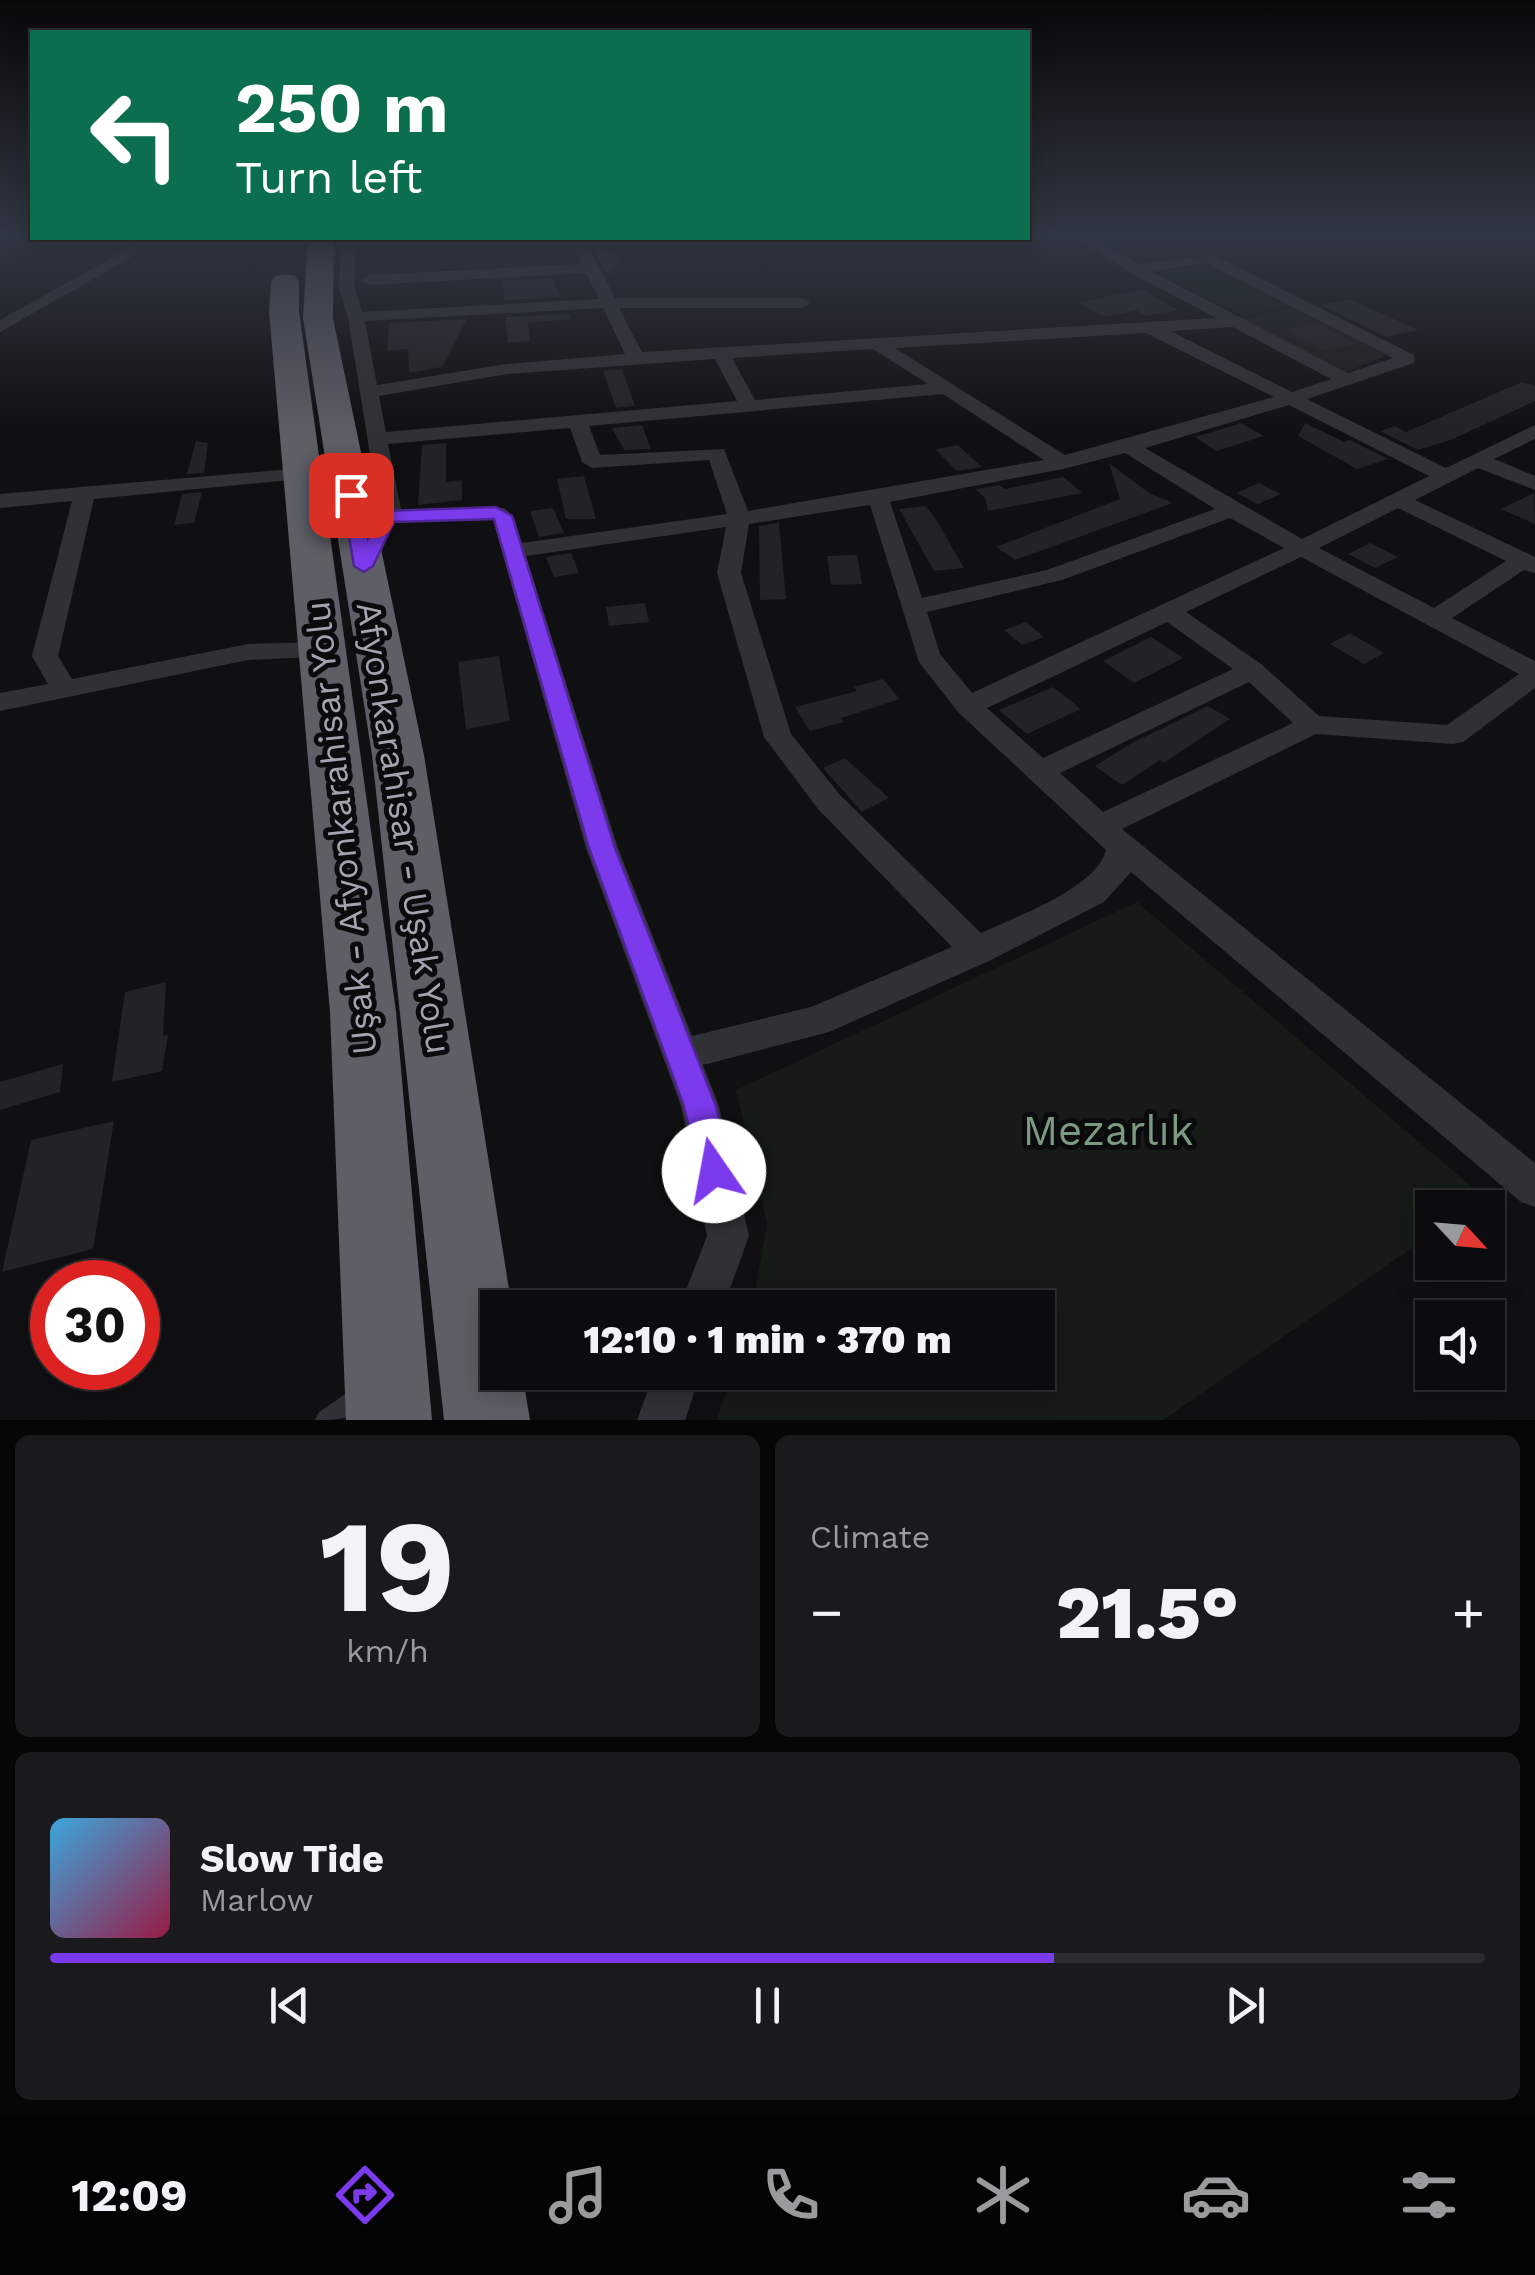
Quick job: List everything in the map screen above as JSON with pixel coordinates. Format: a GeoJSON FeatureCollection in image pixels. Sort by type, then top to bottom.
{"type":"FeatureCollection","features":[{"type":"Feature","properties":{"kind":"highway","name":"Uşak - Afyonkarahisar Yolu"},"geometry":{"type":"LineString","coordinates":[[284,303],[363,1012],[388,1398]]}},
{"type":"Feature","properties":{"kind":"highway","name":"Afyonkarahisar - Uşak Yolu"},"geometry":{"type":"LineString","coordinates":[[319,303],[318,318],[398,754],[487,1420]]}},
{"type":"Feature","properties":{"kind":"street"},"geometry":{"type":"LineString","coordinates":[[0,326],[41,303]]}},
{"type":"Feature","properties":{"kind":"street"},"geometry":{"type":"LineString","coordinates":[[352,303],[390,511],[364,566]]}},
{"type":"Feature","properties":{"kind":"street"},"geometry":{"type":"LineString","coordinates":[[356,318],[680,303]]}},
{"type":"Feature","properties":{"kind":"street"},"geometry":{"type":"LineString","coordinates":[[1203,303],[1347,380]]}},
{"type":"Feature","properties":{"kind":"street"},"geometry":{"type":"LineString","coordinates":[[514,552],[878,500],[1063,463],[1288,399],[1408,359],[1298,303]]}},
{"type":"Feature","properties":{"kind":"street"},"geometry":{"type":"LineString","coordinates":[[609,304],[636,358]]}},
{"type":"Feature","properties":{"kind":"street"},"geometry":{"type":"LineString","coordinates":[[369,392],[507,369],[636,358],[1240,322]]}},
{"type":"Feature","properties":{"kind":"street"},"geometry":{"type":"LineString","coordinates":[[1152,329],[1446,476]]}},
{"type":"Feature","properties":{"kind":"street"},"geometry":{"type":"LineString","coordinates":[[879,345],[1063,463]]}},
{"type":"Feature","properties":{"kind":"street"},"geometry":{"type":"LineString","coordinates":[[720,352],[748,406]]}},
{"type":"Feature","properties":{"kind":"street"},"geometry":{"type":"LineString","coordinates":[[377,439],[947,388]]}},
{"type":"Feature","properties":{"kind":"street"},"geometry":{"type":"LineString","coordinates":[[577,421],[592,462],[717,454],[739,518],[729,573],[778,737],[829,802],[976,951]]}},
{"type":"Feature","properties":{"kind":"street"},"geometry":{"type":"LineString","coordinates":[[968,706],[1302,548],[1535,432]]}},
{"type":"Feature","properties":{"kind":"street"},"geometry":{"type":"LineString","coordinates":[[1111,837],[1312,725],[1453,735],[1535,674],[1232,510],[1126,445]]}},
{"type":"Feature","properties":{"kind":"street"},"geometry":{"type":"LineString","coordinates":[[1478,460],[1535,484]]}},
{"type":"Feature","properties":{"kind":"street"},"geometry":{"type":"LineString","coordinates":[[0,501],[302,474]]}},
{"type":"Feature","properties":{"kind":"street"},"geometry":{"type":"LineString","coordinates":[[65,690],[44,656],[84,495]]}},
{"type":"Feature","properties":{"kind":"street"},"geometry":{"type":"LineString","coordinates":[[878,500],[928,656],[968,706],[1111,837],[1535,1188]]}},
{"type":"Feature","properties":{"kind":"street"},"geometry":{"type":"LineString","coordinates":[[1398,500],[1529,563]]}},
{"type":"Feature","properties":{"kind":"street"},"geometry":{"type":"LineString","coordinates":[[912,608],[1054,576],[1232,510]]}},
{"type":"Feature","properties":{"kind":"street"},"geometry":{"type":"LineString","coordinates":[[388,516],[503,516],[602,848],[700,1106],[728,1236],[708,1290]]}},
{"type":"Feature","properties":{"kind":"street"},"geometry":{"type":"LineString","coordinates":[[1434,619],[1529,563]]}},
{"type":"Feature","properties":{"kind":"street"},"geometry":{"type":"LineString","coordinates":[[1168,611],[1252,670],[1312,725]]}},
{"type":"Feature","properties":{"kind":"street"},"geometry":{"type":"LineString","coordinates":[[0,702],[248,652],[322,650]]}},
{"type":"Feature","properties":{"kind":"street"},"geometry":{"type":"LineString","coordinates":[[1040,772],[1252,670]]}},
{"type":"Feature","properties":{"kind":"street"},"geometry":{"type":"LineString","coordinates":[[681,1054],[816,1021],[976,951],[1092,893],[1118,868],[1111,837]]}},
{"type":"Feature","properties":{"kind":"street"},"geometry":{"type":"LineString","coordinates":[[662,1420],[672,1390]]}},
{"type":"Feature","properties":{"kind":"lane"},"geometry":{"type":"LineString","coordinates":[[326,1420],[388,1398]]}},
{"type":"Feature","properties":{"kind":"shaded area"},"geometry":{"type":"Polygon","coordinates":[[[1299,306],[1390,354],[1345,373],[1239,319],[1299,306]]]}},
{"type":"Feature","properties":{"kind":"green space"},"geometry":{"type":"Polygon","coordinates":[[[1217,303],[1294,306],[1244,317],[1217,303]]]}},
{"type":"Feature","properties":{"kind":"green space","name":"Mezarlık"},"geometry":{"type":"Polygon","coordinates":[[[1137,902],[1476,1190],[1415,1190],[1415,1246],[1163,1420],[716,1420],[727,1390],[1055,1390],[1055,1290],[755,1290],[767,1224],[736,1090],[1137,902]]]}},
{"type":"Feature","properties":{"kind":"building"},"geometry":{"type":"Polygon","coordinates":[[[1080,303],[1166,303],[1178,310],[1146,316],[1136,310],[1106,317],[1080,303]]]}},
{"type":"Feature","properties":{"kind":"building"},"geometry":{"type":"Polygon","coordinates":[[[1359,303],[1419,330],[1386,337],[1321,305],[1359,303]]]}},
{"type":"Feature","properties":{"kind":"building"},"geometry":{"type":"Polygon","coordinates":[[[569,314],[571,319],[528,323],[530,341],[508,343],[505,317],[569,314]]]}},
{"type":"Feature","properties":{"kind":"building"},"geometry":{"type":"Polygon","coordinates":[[[467,319],[442,367],[409,373],[408,349],[387,351],[389,323],[467,319]]]}},
{"type":"Feature","properties":{"kind":"building"},"geometry":{"type":"Polygon","coordinates":[[[1316,323],[1356,344],[1324,351],[1283,330],[1316,323]]]}},
{"type":"Feature","properties":{"kind":"building"},"geometry":{"type":"Polygon","coordinates":[[[622,369],[635,406],[616,408],[603,371],[622,369]]]}},
{"type":"Feature","properties":{"kind":"building"},"geometry":{"type":"Polygon","coordinates":[[[1522,382],[1535,386],[1535,401],[1453,439],[1418,450],[1380,431],[1395,426],[1406,432],[1522,382]]]}},
{"type":"Feature","properties":{"kind":"building"},"geometry":{"type":"Polygon","coordinates":[[[1241,423],[1264,436],[1216,451],[1195,437],[1241,423]]]}},
{"type":"Feature","properties":{"kind":"building"},"geometry":{"type":"Polygon","coordinates":[[[1305,423],[1388,459],[1357,469],[1298,436],[1305,423]]]}},
{"type":"Feature","properties":{"kind":"building"},"geometry":{"type":"Polygon","coordinates":[[[642,425],[651,449],[624,450],[612,428],[642,425]]]}},
{"type":"Feature","properties":{"kind":"building"},"geometry":{"type":"Polygon","coordinates":[[[196,441],[208,443],[204,473],[187,474],[196,441]]]}},
{"type":"Feature","properties":{"kind":"building"},"geometry":{"type":"Polygon","coordinates":[[[446,443],[446,482],[462,480],[462,500],[418,505],[422,445],[446,443]]]}},
{"type":"Feature","properties":{"kind":"building"},"geometry":{"type":"Polygon","coordinates":[[[958,445],[982,467],[957,471],[935,449],[958,445]]]}},
{"type":"Feature","properties":{"kind":"building"},"geometry":{"type":"Polygon","coordinates":[[[1109,463],[1149,493],[1173,503],[1015,560],[996,547],[1120,499],[1109,463]]]}},
{"type":"Feature","properties":{"kind":"building"},"geometry":{"type":"Polygon","coordinates":[[[584,476],[596,519],[566,519],[557,479],[584,476]]]}},
{"type":"Feature","properties":{"kind":"building"},"geometry":{"type":"Polygon","coordinates":[[[1063,477],[1083,493],[988,511],[985,498],[976,489],[1000,485],[1005,489],[1063,477]]]}},
{"type":"Feature","properties":{"kind":"building"},"geometry":{"type":"Polygon","coordinates":[[[1259,483],[1281,494],[1258,504],[1236,493],[1259,483]]]}},
{"type":"Feature","properties":{"kind":"building"},"geometry":{"type":"Polygon","coordinates":[[[202,492],[194,523],[174,525],[182,494],[202,492]]]}},
{"type":"Feature","properties":{"kind":"building"},"geometry":{"type":"Polygon","coordinates":[[[1534,493],[1535,524],[1501,509],[1534,493]]]}},
{"type":"Feature","properties":{"kind":"building"},"geometry":{"type":"Polygon","coordinates":[[[926,506],[964,568],[934,571],[899,509],[926,506]]]}},
{"type":"Feature","properties":{"kind":"building"},"geometry":{"type":"Polygon","coordinates":[[[553,508],[564,533],[539,537],[530,511],[553,508]]]}},
{"type":"Feature","properties":{"kind":"building"},"geometry":{"type":"Polygon","coordinates":[[[779,523],[786,599],[760,600],[759,526],[779,523]]]}},
{"type":"Feature","properties":{"kind":"building"},"geometry":{"type":"Polygon","coordinates":[[[1370,543],[1398,557],[1375,568],[1348,554],[1370,543]]]}},
{"type":"Feature","properties":{"kind":"building"},"geometry":{"type":"Polygon","coordinates":[[[571,553],[579,573],[554,577],[546,557],[571,553]]]}},
{"type":"Feature","properties":{"kind":"building"},"geometry":{"type":"Polygon","coordinates":[[[857,555],[862,584],[831,585],[827,556],[857,555]]]}},
{"type":"Feature","properties":{"kind":"building"},"geometry":{"type":"Polygon","coordinates":[[[645,603],[649,622],[609,626],[606,607],[645,603]]]}},
{"type":"Feature","properties":{"kind":"building"},"geometry":{"type":"Polygon","coordinates":[[[1026,622],[1044,637],[1022,645],[1004,630],[1026,622]]]}},
{"type":"Feature","properties":{"kind":"building"},"geometry":{"type":"Polygon","coordinates":[[[1350,633],[1384,653],[1364,664],[1330,644],[1350,633]]]}},
{"type":"Feature","properties":{"kind":"building"},"geometry":{"type":"Polygon","coordinates":[[[1151,637],[1183,658],[1134,683],[1103,661],[1151,637]]]}},
{"type":"Feature","properties":{"kind":"building"},"geometry":{"type":"Polygon","coordinates":[[[499,656],[510,721],[466,729],[458,662],[499,656]]]}},
{"type":"Feature","properties":{"kind":"building"},"geometry":{"type":"Polygon","coordinates":[[[883,679],[900,699],[841,718],[844,722],[810,731],[795,707],[857,691],[854,687],[883,679]]]}},
{"type":"Feature","properties":{"kind":"building"},"geometry":{"type":"Polygon","coordinates":[[[1053,687],[1081,709],[1027,734],[999,710],[1053,687]]]}},
{"type":"Feature","properties":{"kind":"building"},"geometry":{"type":"Polygon","coordinates":[[[1208,706],[1230,719],[1164,763],[1160,760],[1122,785],[1095,766],[1130,744],[1208,706]]]}},
{"type":"Feature","properties":{"kind":"building"},"geometry":{"type":"Polygon","coordinates":[[[845,758],[889,798],[862,812],[823,768],[845,758]]]}},
{"type":"Feature","properties":{"kind":"building"},"geometry":{"type":"Polygon","coordinates":[[[166,982],[163,1036],[168,1035],[162,1071],[112,1082],[125,992],[166,982]]]}},
{"type":"Feature","properties":{"kind":"building"},"geometry":{"type":"Polygon","coordinates":[[[63,1064],[60,1092],[0,1110],[0,1082],[63,1064]]]}},
{"type":"Feature","properties":{"kind":"building"},"geometry":{"type":"Polygon","coordinates":[[[114,1121],[93,1249],[49,1260],[30,1260],[30,1265],[2,1272],[31,1140],[114,1121]]]}},
{"type":"Feature","properties":{"kind":"route"},"geometry":{"type":"LineString","coordinates":[[351,495],[364,566],[388,516],[503,516],[602,848],[700,1106],[714,1171]]}}]}
